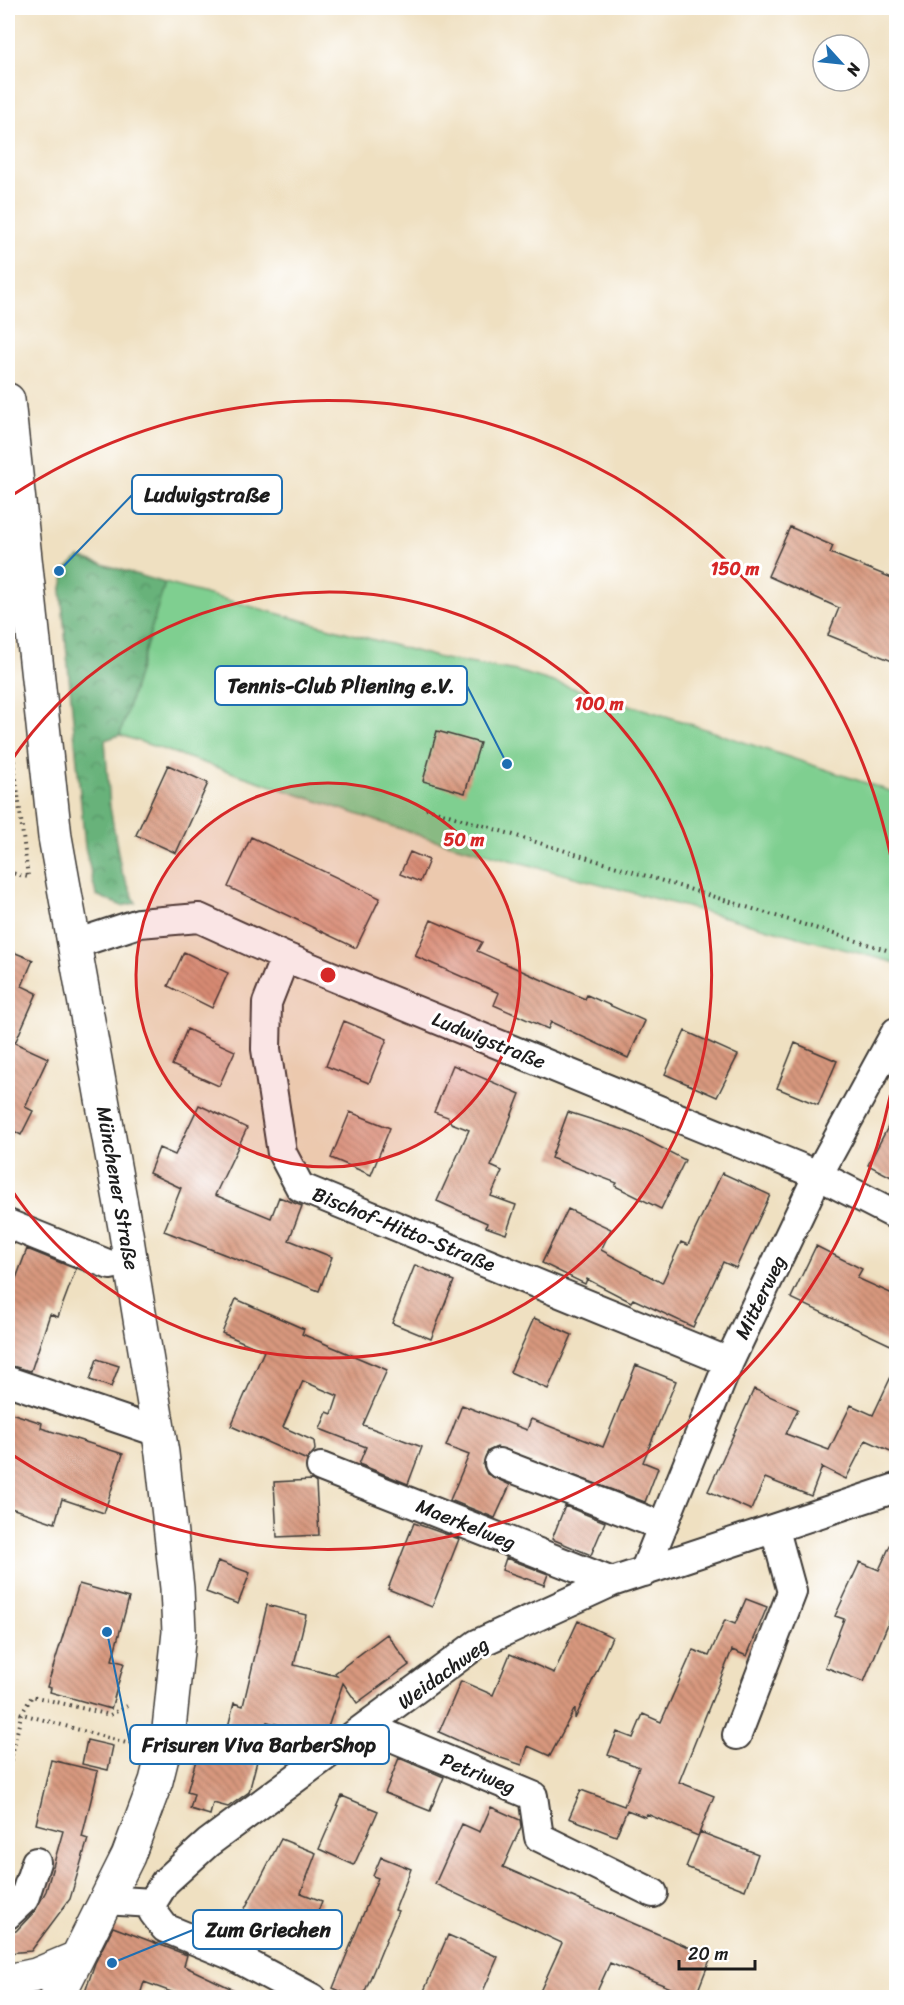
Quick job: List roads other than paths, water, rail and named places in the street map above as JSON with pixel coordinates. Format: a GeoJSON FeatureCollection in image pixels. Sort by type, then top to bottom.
{"type":"FeatureCollection","features":[{"type":"Feature","properties":{"kind":"main road","name":"Münchener Straße"},"geometry":{"type":"LineString","coordinates":[[8,400],[14,532],[55,837],[131,1261],[160,1443],[177,1588],[179,1632],[164,1754],[146,1812],[128,1856],[74,1959],[57,1998]]}},
{"type":"Feature","properties":{"kind":"main road"},"geometry":{"type":"LineString","coordinates":[[8,1981],[36,1975],[74,1959]]}},
{"type":"Feature","properties":{"kind":"street","name":"Ludwigstraße"},"geometry":{"type":"LineString","coordinates":[[75,944],[139,923],[199,918],[285,957],[818,1175],[897,1215]]}},
{"type":"Feature","properties":{"kind":"street","name":"Bischof-Hitto-Straße"},"geometry":{"type":"LineString","coordinates":[[285,957],[267,1003],[266,1049],[282,1153],[300,1188],[729,1362]]}},
{"type":"Feature","properties":{"kind":"street","name":"Mitterweg"},"geometry":{"type":"LineString","coordinates":[[644,1572],[729,1362],[818,1175],[897,1032]]}},
{"type":"Feature","properties":{"kind":"street"},"geometry":{"type":"LineString","coordinates":[[8,1224],[110,1265],[131,1261]]}},
{"type":"Feature","properties":{"kind":"street"},"geometry":{"type":"LineString","coordinates":[[8,1381],[160,1443]]}},
{"type":"Feature","properties":{"kind":"street"},"geometry":{"type":"LineString","coordinates":[[57,1419],[160,1443]]}},
{"type":"Feature","properties":{"kind":"street"},"geometry":{"type":"LineString","coordinates":[[499,1463],[662,1526]]}},
{"type":"Feature","properties":{"kind":"street","name":"Maerkelweg"},"geometry":{"type":"LineString","coordinates":[[321,1467],[612,1582]]}},
{"type":"Feature","properties":{"kind":"street","name":"Weidachweg"},"geometry":{"type":"LineString","coordinates":[[152,1903],[165,1882],[208,1843],[368,1727],[477,1644],[539,1613],[612,1582],[897,1488]]}},
{"type":"Feature","properties":{"kind":"street"},"geometry":{"type":"LineString","coordinates":[[737,1735],[792,1592],[775,1530]]}},
{"type":"Feature","properties":{"kind":"street","name":"Petriweg"},"geometry":{"type":"LineString","coordinates":[[368,1727],[533,1796],[539,1838],[653,1893]]}},
{"type":"Feature","properties":{"kind":"street"},"geometry":{"type":"LineString","coordinates":[[8,1914],[24,1899],[36,1862]]}},
{"type":"Feature","properties":{"kind":"street"},"geometry":{"type":"LineString","coordinates":[[105,1900],[152,1903],[153,1912],[165,1928],[233,1956],[312,1998]]}},
{"type":"Feature","properties":{"kind":"place","name":"Ludwigstraße"},"geometry":{"type":"Point","coordinates":[59,571]}},
{"type":"Feature","properties":{"kind":"place","name":"Tennis-Club Pliening e.V."},"geometry":{"type":"Point","coordinates":[507,764]}},
{"type":"Feature","properties":{"kind":"place","name":"Frisuren Viva BarberShop"},"geometry":{"type":"Point","coordinates":[107,1632]}},
{"type":"Feature","properties":{"kind":"place","name":"Zum Griechen"},"geometry":{"type":"Point","coordinates":[112,1963]}}]}
